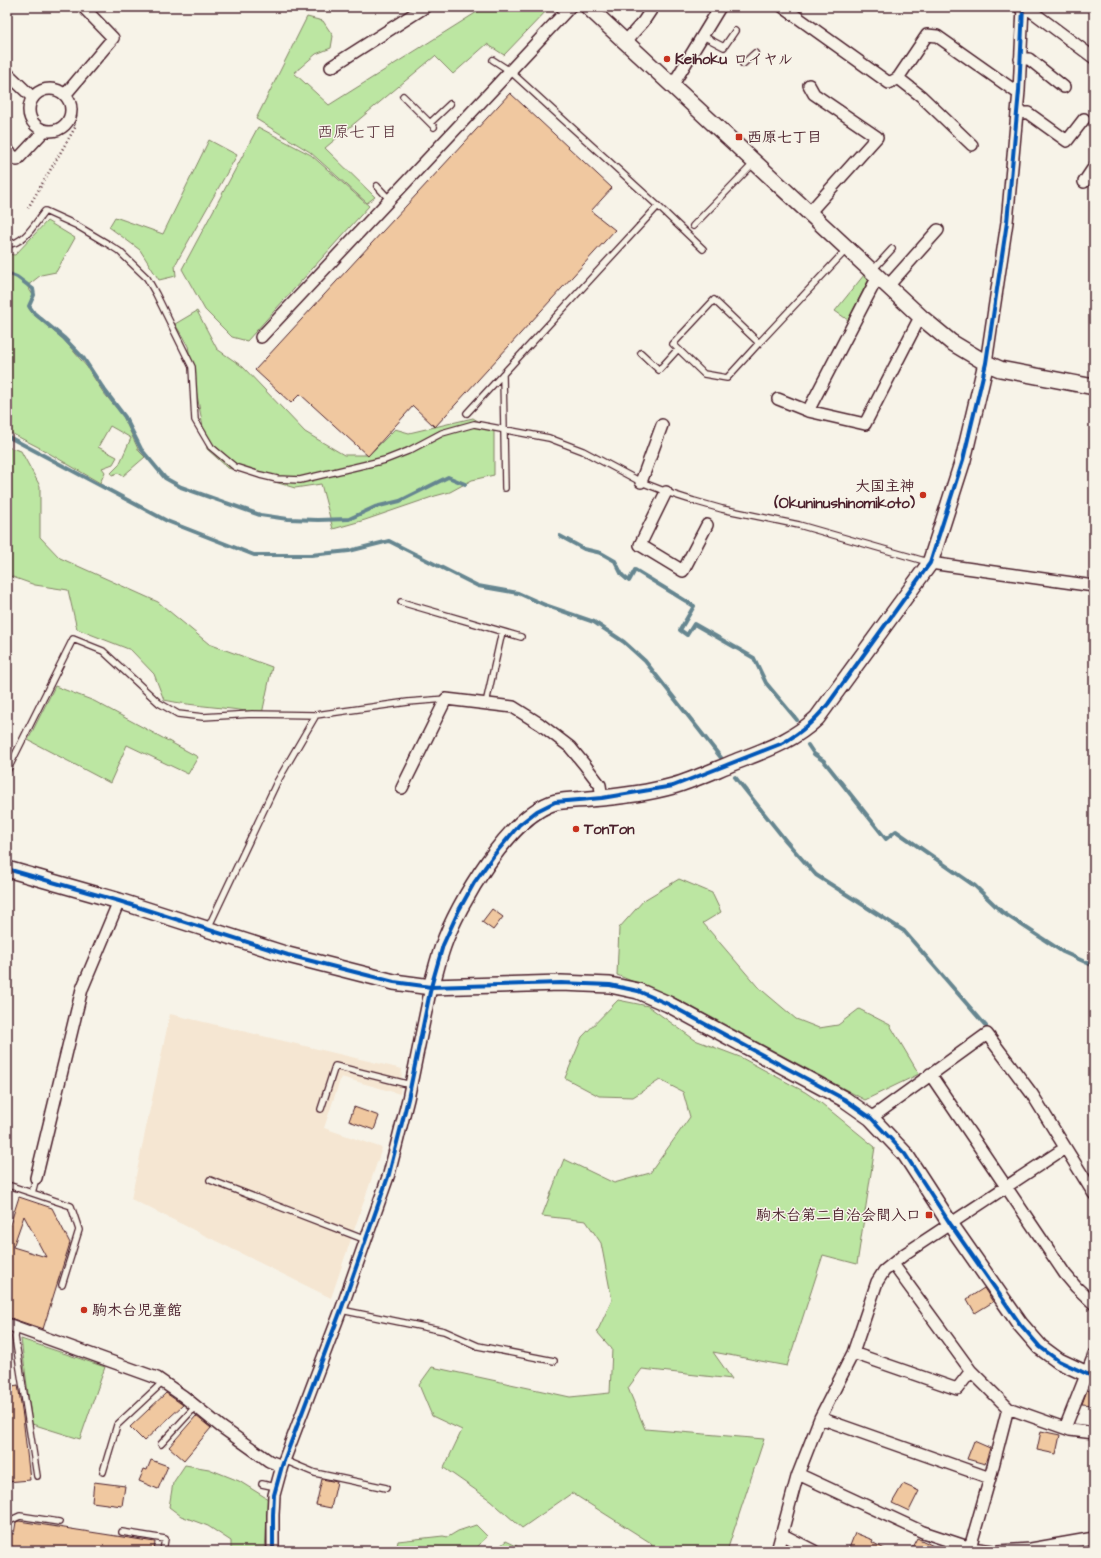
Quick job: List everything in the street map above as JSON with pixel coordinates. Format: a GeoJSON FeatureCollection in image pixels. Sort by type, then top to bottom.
{"type":"FeatureCollection","features":[{"type":"Feature","properties":{"kind":"street"},"geometry":{"type":"LineString","coordinates":[[65,95],[112,38],[83,7]]}},
{"type":"Feature","properties":{"kind":"street"},"geometry":{"type":"LineString","coordinates":[[331,67],[425,7]]}},
{"type":"Feature","properties":{"kind":"street"},"geometry":{"type":"LineString","coordinates":[[261,337],[570,7]]}},
{"type":"Feature","properties":{"kind":"street"},"geometry":{"type":"LineString","coordinates":[[625,42],[643,22],[653,7]]}},
{"type":"Feature","properties":{"kind":"street"},"geometry":{"type":"LineString","coordinates":[[672,86],[720,7]]}},
{"type":"Feature","properties":{"kind":"street"},"geometry":{"type":"LineString","coordinates":[[783,7],[889,83],[898,78],[927,35],[937,36],[1015,91],[1019,91]]}},
{"type":"Feature","properties":{"kind":"street"},"geometry":{"type":"LineString","coordinates":[[273,1551],[274,1495],[283,1463],[341,1310],[389,1174],[411,1085],[431,987],[443,945],[474,882],[519,825],[537,811],[556,802],[602,798],[673,786],[783,743],[806,728],[828,704],[930,563],[963,460],[986,364],[1008,222],[1019,91],[1022,7],[1030,10],[1094,58]]}},
{"type":"Feature","properties":{"kind":"street"},"geometry":{"type":"LineString","coordinates":[[590,8],[922,318],[951,342],[986,364],[1016,372],[1094,387]]}},
{"type":"Feature","properties":{"kind":"street"},"geometry":{"type":"LineString","coordinates":[[1020,59],[1029,59],[1064,87]]}},
{"type":"Feature","properties":{"kind":"street"},"geometry":{"type":"LineString","coordinates":[[7,73],[32,98]]}},
{"type":"Feature","properties":{"kind":"street"},"geometry":{"type":"LineString","coordinates":[[898,78],[921,96],[972,144]]}},
{"type":"Feature","properties":{"kind":"street"},"geometry":{"type":"LineString","coordinates":[[809,85],[814,94],[877,137],[809,213]]}},
{"type":"Feature","properties":{"kind":"street"},"geometry":{"type":"LineString","coordinates":[[45,89],[59,91],[65,95],[69,101],[71,115],[68,121],[58,131],[51,132],[37,128],[29,117],[28,110],[32,98],[45,89]]}},
{"type":"Feature","properties":{"kind":"street"},"geometry":{"type":"LineString","coordinates":[[1017,112],[1028,113],[1067,140],[1084,119]]}},
{"type":"Feature","properties":{"kind":"street"},"geometry":{"type":"LineString","coordinates":[[7,150],[17,160],[44,131]]}},
{"type":"Feature","properties":{"kind":"street"},"geometry":{"type":"LineString","coordinates":[[1084,182],[1094,167]]}},
{"type":"Feature","properties":{"kind":"street"},"geometry":{"type":"LineString","coordinates":[[808,412],[874,284],[938,230]]}},
{"type":"Feature","properties":{"kind":"street"},"geometry":{"type":"LineString","coordinates":[[778,398],[808,412],[865,424],[917,323],[922,318]]}},
{"type":"Feature","properties":{"kind":"street"},"geometry":{"type":"LineString","coordinates":[[641,482],[662,425]]}},
{"type":"Feature","properties":{"kind":"street"},"geometry":{"type":"LineString","coordinates":[[666,492],[640,545],[683,570],[708,525]]}},
{"type":"Feature","properties":{"kind":"street"},"geometry":{"type":"LineString","coordinates":[[930,563],[1094,586]]}},
{"type":"Feature","properties":{"kind":"street"},"geometry":{"type":"LineString","coordinates":[[402,788],[446,699],[513,707],[556,735],[570,747],[600,786],[602,798]]}},
{"type":"Feature","properties":{"kind":"street"},"geometry":{"type":"LineString","coordinates":[[7,869],[119,901],[288,955],[394,982],[431,987],[561,983],[610,985],[638,991],[668,1004],[844,1099],[871,1118],[905,1154],[951,1225],[1020,1324],[1040,1347],[1059,1362],[1090,1375]]}},
{"type":"Feature","properties":{"kind":"street"},"geometry":{"type":"LineString","coordinates":[[36,1178],[82,989],[119,901]]}},
{"type":"Feature","properties":{"kind":"street"},"geometry":{"type":"LineString","coordinates":[[871,1118],[987,1034],[1032,1094],[1094,1194]]}},
{"type":"Feature","properties":{"kind":"street"},"geometry":{"type":"LineString","coordinates":[[930,1074],[1065,1274],[1094,1304]]}},
{"type":"Feature","properties":{"kind":"street"},"geometry":{"type":"LineString","coordinates":[[777,1551],[798,1474],[820,1418],[853,1353],[877,1282],[884,1271],[906,1254],[1065,1148]]}},
{"type":"Feature","properties":{"kind":"street"},"geometry":{"type":"LineString","coordinates":[[893,1264],[971,1371],[1008,1408],[1065,1428],[1094,1433]]}},
{"type":"Feature","properties":{"kind":"street"},"geometry":{"type":"LineString","coordinates":[[12,1326],[140,1371],[163,1382],[220,1426],[269,1461],[283,1463]]}},
{"type":"Feature","properties":{"kind":"street"},"geometry":{"type":"LineString","coordinates":[[853,1353],[957,1389],[971,1371]]}},
{"type":"Feature","properties":{"kind":"street"},"geometry":{"type":"LineString","coordinates":[[1065,1428],[1090,1375],[1094,1355]]}},
{"type":"Feature","properties":{"kind":"street"},"geometry":{"type":"LineString","coordinates":[[970,1550],[1008,1408]]}},
{"type":"Feature","properties":{"kind":"street"},"geometry":{"type":"LineString","coordinates":[[820,1418],[990,1478]]}},
{"type":"Feature","properties":{"kind":"street"},"geometry":{"type":"LineString","coordinates":[[798,1474],[923,1532],[970,1550],[993,1551]]}},
{"type":"Feature","properties":{"kind":"street"},"geometry":{"type":"LineString","coordinates":[[781,1534],[814,1551]]}},
{"type":"Feature","properties":{"kind":"street"},"geometry":{"type":"LineString","coordinates":[[999,1551],[1031,1549],[1094,1538]]}},
{"type":"Feature","properties":{"kind":"lane"},"geometry":{"type":"LineString","coordinates":[[703,36],[724,47],[735,31]]}},
{"type":"Feature","properties":{"kind":"lane"},"geometry":{"type":"LineString","coordinates":[[743,64],[755,53]]}},
{"type":"Feature","properties":{"kind":"lane"},"geometry":{"type":"LineString","coordinates":[[493,60],[510,71],[703,249]]}},
{"type":"Feature","properties":{"kind":"lane"},"geometry":{"type":"LineString","coordinates":[[403,96],[432,125],[450,104]]}},
{"type":"Feature","properties":{"kind":"lane"},"geometry":{"type":"LineString","coordinates":[[693,226],[754,162]]}},
{"type":"Feature","properties":{"kind":"lane"},"geometry":{"type":"LineString","coordinates":[[377,186],[390,200]]}},
{"type":"Feature","properties":{"kind":"lane"},"geometry":{"type":"LineString","coordinates":[[467,413],[658,206]]}},
{"type":"Feature","properties":{"kind":"lane"},"geometry":{"type":"LineString","coordinates":[[7,244],[14,244],[22,240],[45,211],[76,225],[108,244],[136,266],[147,278],[156,294],[192,366],[195,420],[211,447],[236,467],[266,476],[300,480],[385,460],[408,451],[442,433],[474,424],[549,438],[583,451],[641,482],[666,492],[722,509],[799,525],[897,553],[918,561],[930,563]]}},
{"type":"Feature","properties":{"kind":"lane"},"geometry":{"type":"LineString","coordinates":[[880,279],[892,248]]}},
{"type":"Feature","properties":{"kind":"lane"},"geometry":{"type":"LineString","coordinates":[[759,343],[714,300],[673,344],[704,374],[727,378],[848,249]]}},
{"type":"Feature","properties":{"kind":"lane"},"geometry":{"type":"LineString","coordinates":[[641,353],[659,370],[678,349]]}},
{"type":"Feature","properties":{"kind":"lane"},"geometry":{"type":"LineString","coordinates":[[503,374],[505,488]]}},
{"type":"Feature","properties":{"kind":"lane"},"geometry":{"type":"LineString","coordinates":[[401,602],[521,637]]}},
{"type":"Feature","properties":{"kind":"lane"},"geometry":{"type":"LineString","coordinates":[[486,703],[502,632]]}},
{"type":"Feature","properties":{"kind":"lane"},"geometry":{"type":"LineString","coordinates":[[7,771],[73,639],[103,651],[159,703],[178,714],[203,717],[252,714],[316,715],[408,702],[446,699]]}},
{"type":"Feature","properties":{"kind":"lane"},"geometry":{"type":"LineString","coordinates":[[207,930],[277,782],[316,715]]}},
{"type":"Feature","properties":{"kind":"lane"},"geometry":{"type":"LineString","coordinates":[[321,1109],[334,1066],[411,1085]]}},
{"type":"Feature","properties":{"kind":"lane"},"geometry":{"type":"LineString","coordinates":[[32,1193],[36,1178]]}},
{"type":"Feature","properties":{"kind":"lane"},"geometry":{"type":"LineString","coordinates":[[210,1180],[366,1240]]}},
{"type":"Feature","properties":{"kind":"lane"},"geometry":{"type":"LineString","coordinates":[[11,1186],[71,1206],[79,1230],[62,1285]]}},
{"type":"Feature","properties":{"kind":"lane"},"geometry":{"type":"LineString","coordinates":[[341,1310],[444,1331],[478,1346],[554,1361]]}},
{"type":"Feature","properties":{"kind":"lane"},"geometry":{"type":"LineString","coordinates":[[12,1326],[37,1476]]}},
{"type":"Feature","properties":{"kind":"lane"},"geometry":{"type":"LineString","coordinates":[[103,1472],[117,1425],[163,1382]]}},
{"type":"Feature","properties":{"kind":"lane"},"geometry":{"type":"LineString","coordinates":[[161,1444],[196,1406]]}},
{"type":"Feature","properties":{"kind":"lane"},"geometry":{"type":"LineString","coordinates":[[283,1463],[315,1473],[386,1488]]}},
{"type":"Feature","properties":{"kind":"lane"},"geometry":{"type":"LineString","coordinates":[[262,1484],[276,1487]]}},
{"type":"Feature","properties":{"kind":"lane"},"geometry":{"type":"LineString","coordinates":[[7,1522],[20,1516],[58,1522]]}},
{"type":"Feature","properties":{"kind":"lane"},"geometry":{"type":"LineString","coordinates":[[122,1532],[165,1539],[163,1551]]}},
{"type":"Feature","properties":{"kind":"path"},"geometry":{"type":"LineString","coordinates":[[28,208],[76,126],[68,121]]}},
{"type":"Feature","properties":{"kind":"shaded area"},"geometry":{"type":"Polygon","coordinates":[[[170,1014],[402,1069],[400,1094],[341,1077],[324,1128],[382,1148],[331,1298],[131,1199],[170,1014]]]}},
{"type":"Feature","properties":{"kind":"green space"},"geometry":{"type":"Polygon","coordinates":[[[485,7],[550,7],[504,55],[487,44],[453,74],[435,56],[325,148],[375,197],[367,203],[310,152],[256,119],[307,17],[323,21],[333,36],[331,48],[316,54],[294,73],[329,105],[485,7]]]}},
{"type":"Feature","properties":{"kind":"green space"},"geometry":{"type":"Polygon","coordinates":[[[258,127],[311,155],[369,206],[247,341],[232,337],[205,310],[182,269],[258,127]]]}},
{"type":"Feature","properties":{"kind":"green space"},"geometry":{"type":"Polygon","coordinates":[[[209,140],[237,155],[175,265],[176,276],[159,280],[140,250],[109,227],[115,217],[163,234],[209,140]]]}},
{"type":"Feature","properties":{"kind":"green space"},"geometry":{"type":"Polygon","coordinates":[[[47,221],[75,238],[56,272],[41,275],[27,286],[33,295],[29,309],[64,340],[87,367],[103,392],[123,416],[139,451],[145,457],[123,476],[118,473],[112,475],[111,473],[119,465],[131,438],[110,426],[98,447],[117,457],[113,464],[102,468],[105,472],[100,483],[40,448],[7,431],[7,254],[15,255],[47,221]]]}},
{"type":"Feature","properties":{"kind":"green space"},"geometry":{"type":"Polygon","coordinates":[[[864,275],[869,279],[848,320],[835,311],[864,275]]]}},
{"type":"Feature","properties":{"kind":"green space"},"geometry":{"type":"Polygon","coordinates":[[[197,311],[217,349],[243,367],[305,432],[344,455],[369,455],[395,429],[409,433],[473,418],[494,431],[494,475],[472,480],[450,492],[333,529],[321,484],[295,488],[228,468],[207,449],[188,346],[175,324],[197,311]]]}},
{"type":"Feature","properties":{"kind":"green space"},"geometry":{"type":"Polygon","coordinates":[[[7,447],[21,451],[40,486],[40,537],[60,558],[158,602],[209,644],[272,667],[262,714],[164,700],[154,674],[131,650],[77,629],[68,590],[35,585],[7,575],[7,447]]]}},
{"type":"Feature","properties":{"kind":"green space"},"geometry":{"type":"Polygon","coordinates":[[[55,686],[94,701],[198,757],[188,774],[127,745],[110,783],[28,740],[55,686]]]}},
{"type":"Feature","properties":{"kind":"green space"},"geometry":{"type":"Polygon","coordinates":[[[679,879],[712,893],[721,912],[703,923],[757,986],[796,1019],[819,1028],[838,1025],[859,1009],[890,1025],[919,1074],[865,1100],[681,1001],[617,975],[619,928],[644,900],[679,879]]]}},
{"type":"Feature","properties":{"kind":"green space"},"geometry":{"type":"Polygon","coordinates":[[[618,1000],[648,1006],[695,1040],[740,1057],[805,1092],[821,1103],[875,1147],[857,1264],[823,1255],[787,1366],[713,1352],[732,1379],[642,1369],[628,1388],[645,1429],[764,1439],[727,1551],[653,1551],[651,1543],[572,1493],[522,1528],[490,1500],[444,1468],[462,1430],[432,1416],[419,1385],[432,1367],[570,1397],[610,1393],[612,1349],[597,1332],[612,1300],[601,1243],[586,1221],[542,1216],[564,1159],[614,1183],[650,1173],[690,1117],[683,1092],[660,1080],[633,1097],[599,1096],[565,1078],[582,1037],[618,1000]]]}},
{"type":"Feature","properties":{"kind":"green space"},"geometry":{"type":"Polygon","coordinates":[[[21,1339],[105,1367],[80,1439],[32,1424],[21,1339]]]}},
{"type":"Feature","properties":{"kind":"green space"},"geometry":{"type":"Polygon","coordinates":[[[185,1465],[209,1469],[239,1481],[268,1499],[265,1551],[231,1551],[231,1541],[208,1526],[181,1516],[169,1507],[173,1483],[185,1465]]]}},
{"type":"Feature","properties":{"kind":"green space"},"geometry":{"type":"Polygon","coordinates":[[[476,1525],[487,1536],[474,1551],[396,1551],[398,1541],[443,1536],[448,1537],[458,1531],[476,1525]]]}},
{"type":"Feature","properties":{"kind":"green space"},"geometry":{"type":"Polygon","coordinates":[[[506,1541],[523,1549],[522,1551],[500,1551],[500,1546],[506,1541]]]}},
{"type":"Feature","properties":{"kind":"building"},"geometry":{"type":"Polygon","coordinates":[[[510,93],[612,188],[591,211],[615,230],[435,427],[413,406],[368,456],[300,394],[291,403],[255,370],[510,93]]]}},
{"type":"Feature","properties":{"kind":"building"},"geometry":{"type":"Polygon","coordinates":[[[492,909],[503,917],[493,930],[482,922],[492,909]]]}},
{"type":"Feature","properties":{"kind":"building"},"geometry":{"type":"Polygon","coordinates":[[[354,1107],[379,1116],[374,1130],[349,1121],[354,1107]]]}},
{"type":"Feature","properties":{"kind":"building"},"geometry":{"type":"Polygon","coordinates":[[[19,1197],[52,1208],[70,1243],[43,1329],[7,1317],[7,1234],[19,1197]],[[24,1216],[13,1247],[46,1257],[24,1216]]]}},
{"type":"Feature","properties":{"kind":"building"},"geometry":{"type":"Polygon","coordinates":[[[984,1288],[993,1302],[975,1313],[967,1299],[984,1288]]]}},
{"type":"Feature","properties":{"kind":"building"},"geometry":{"type":"Polygon","coordinates":[[[18,1385],[30,1480],[7,1482],[7,1387],[18,1385]]]}},
{"type":"Feature","properties":{"kind":"building"},"geometry":{"type":"Polygon","coordinates":[[[1087,1390],[1094,1392],[1094,1405],[1082,1404],[1087,1390]]]}},
{"type":"Feature","properties":{"kind":"building"},"geometry":{"type":"Polygon","coordinates":[[[166,1393],[183,1405],[144,1441],[130,1427],[166,1393]]]}},
{"type":"Feature","properties":{"kind":"building"},"geometry":{"type":"Polygon","coordinates":[[[196,1416],[211,1428],[184,1460],[169,1447],[196,1416]]]}},
{"type":"Feature","properties":{"kind":"building"},"geometry":{"type":"Polygon","coordinates":[[[1041,1431],[1060,1435],[1056,1454],[1037,1450],[1041,1431]]]}},
{"type":"Feature","properties":{"kind":"building"},"geometry":{"type":"Polygon","coordinates":[[[974,1441],[990,1448],[985,1464],[967,1459],[974,1441]]]}},
{"type":"Feature","properties":{"kind":"building"},"geometry":{"type":"Polygon","coordinates":[[[151,1460],[168,1466],[158,1489],[139,1481],[144,1469],[147,1470],[151,1460]]]}},
{"type":"Feature","properties":{"kind":"building"},"geometry":{"type":"Polygon","coordinates":[[[322,1479],[337,1482],[331,1508],[316,1505],[322,1479]]]}},
{"type":"Feature","properties":{"kind":"building"},"geometry":{"type":"Polygon","coordinates":[[[94,1482],[125,1486],[122,1506],[92,1502],[94,1482]]]}},
{"type":"Feature","properties":{"kind":"building"},"geometry":{"type":"Polygon","coordinates":[[[903,1484],[919,1491],[909,1511],[892,1503],[903,1484]]]}},
{"type":"Feature","properties":{"kind":"building"},"geometry":{"type":"Polygon","coordinates":[[[19,1521],[155,1542],[154,1551],[7,1551],[7,1533],[14,1534],[16,1522],[19,1521]]]}},
{"type":"Feature","properties":{"kind":"building"},"geometry":{"type":"Polygon","coordinates":[[[855,1533],[873,1540],[872,1542],[888,1551],[848,1551],[855,1533]]]}},
{"type":"Feature","properties":{"kind":"building"},"geometry":{"type":"Polygon","coordinates":[[[917,1538],[944,1551],[910,1551],[917,1538]]]}},
{"type":"Feature","properties":{"kind":"waterway"},"geometry":{"type":"LineString","coordinates":[[7,273],[17,277],[33,289],[34,295],[29,306],[34,313],[64,338],[84,359],[103,388],[125,417],[141,449],[165,478],[181,487],[260,515],[288,519],[318,520],[349,519],[375,507],[400,501],[448,477],[465,484]]}},
{"type":"Feature","properties":{"kind":"waterway"},"geometry":{"type":"LineString","coordinates":[[7,436],[167,521],[254,555],[311,555],[349,551],[389,541],[478,586],[518,593],[545,605],[594,622],[624,642],[645,661],[722,759]]}},
{"type":"Feature","properties":{"kind":"waterway"},"geometry":{"type":"LineString","coordinates":[[560,536],[584,549],[601,553],[615,561],[622,575],[629,581],[635,570],[694,606],[680,630],[687,635],[694,624],[754,658],[766,683],[797,720]]}},
{"type":"Feature","properties":{"kind":"waterway"},"geometry":{"type":"LineString","coordinates":[[808,745],[814,754],[824,761],[886,839],[896,831],[975,886],[1002,912],[1063,952],[1094,966]]}},
{"type":"Feature","properties":{"kind":"waterway"},"geometry":{"type":"LineString","coordinates":[[735,777],[786,841],[816,875],[904,931],[986,1026]]}},
{"type":"Feature","properties":{"kind":"cycle path"},"geometry":{"type":"LineString","coordinates":[[273,1551],[274,1495],[282,1466],[341,1310],[389,1174],[408,1099],[431,987],[443,945],[459,910],[474,883],[494,855],[519,825],[537,811],[555,802],[602,798],[673,786],[783,743],[796,735],[813,721],[828,704],[930,563],[963,460],[986,363],[1007,222],[1019,91],[1023,7]]}},
{"type":"Feature","properties":{"kind":"cycle path"},"geometry":{"type":"LineString","coordinates":[[7,869],[119,901],[288,955],[394,982],[431,987],[561,983],[610,985],[638,991],[668,1004],[844,1099],[871,1118],[905,1154],[951,1225],[1020,1324],[1040,1347],[1059,1361],[1094,1376]]}},
{"type":"Feature","properties":{"kind":"place","name":"Keihoku ロイヤル"},"geometry":{"type":"Point","coordinates":[667,59]}},
{"type":"Feature","properties":{"kind":"place","name":"西原七丁目"},"geometry":{"type":"Point","coordinates":[739,137]}},
{"type":"Feature","properties":{"kind":"place","name":"大国主神 (Okuninushinomikoto)"},"geometry":{"type":"Point","coordinates":[923,495]}},
{"type":"Feature","properties":{"kind":"place","name":"TonTon"},"geometry":{"type":"Point","coordinates":[576,829]}},
{"type":"Feature","properties":{"kind":"place","name":"駒木台第二自治会間入口"},"geometry":{"type":"Point","coordinates":[929,1215]}},
{"type":"Feature","properties":{"kind":"place","name":"駒木台児童館"},"geometry":{"type":"Point","coordinates":[84,1310]}},
{"type":"Feature","properties":{"kind":"district","name":"西原七丁目"},"geometry":{"type":"Point","coordinates":[357,132]}}]}
